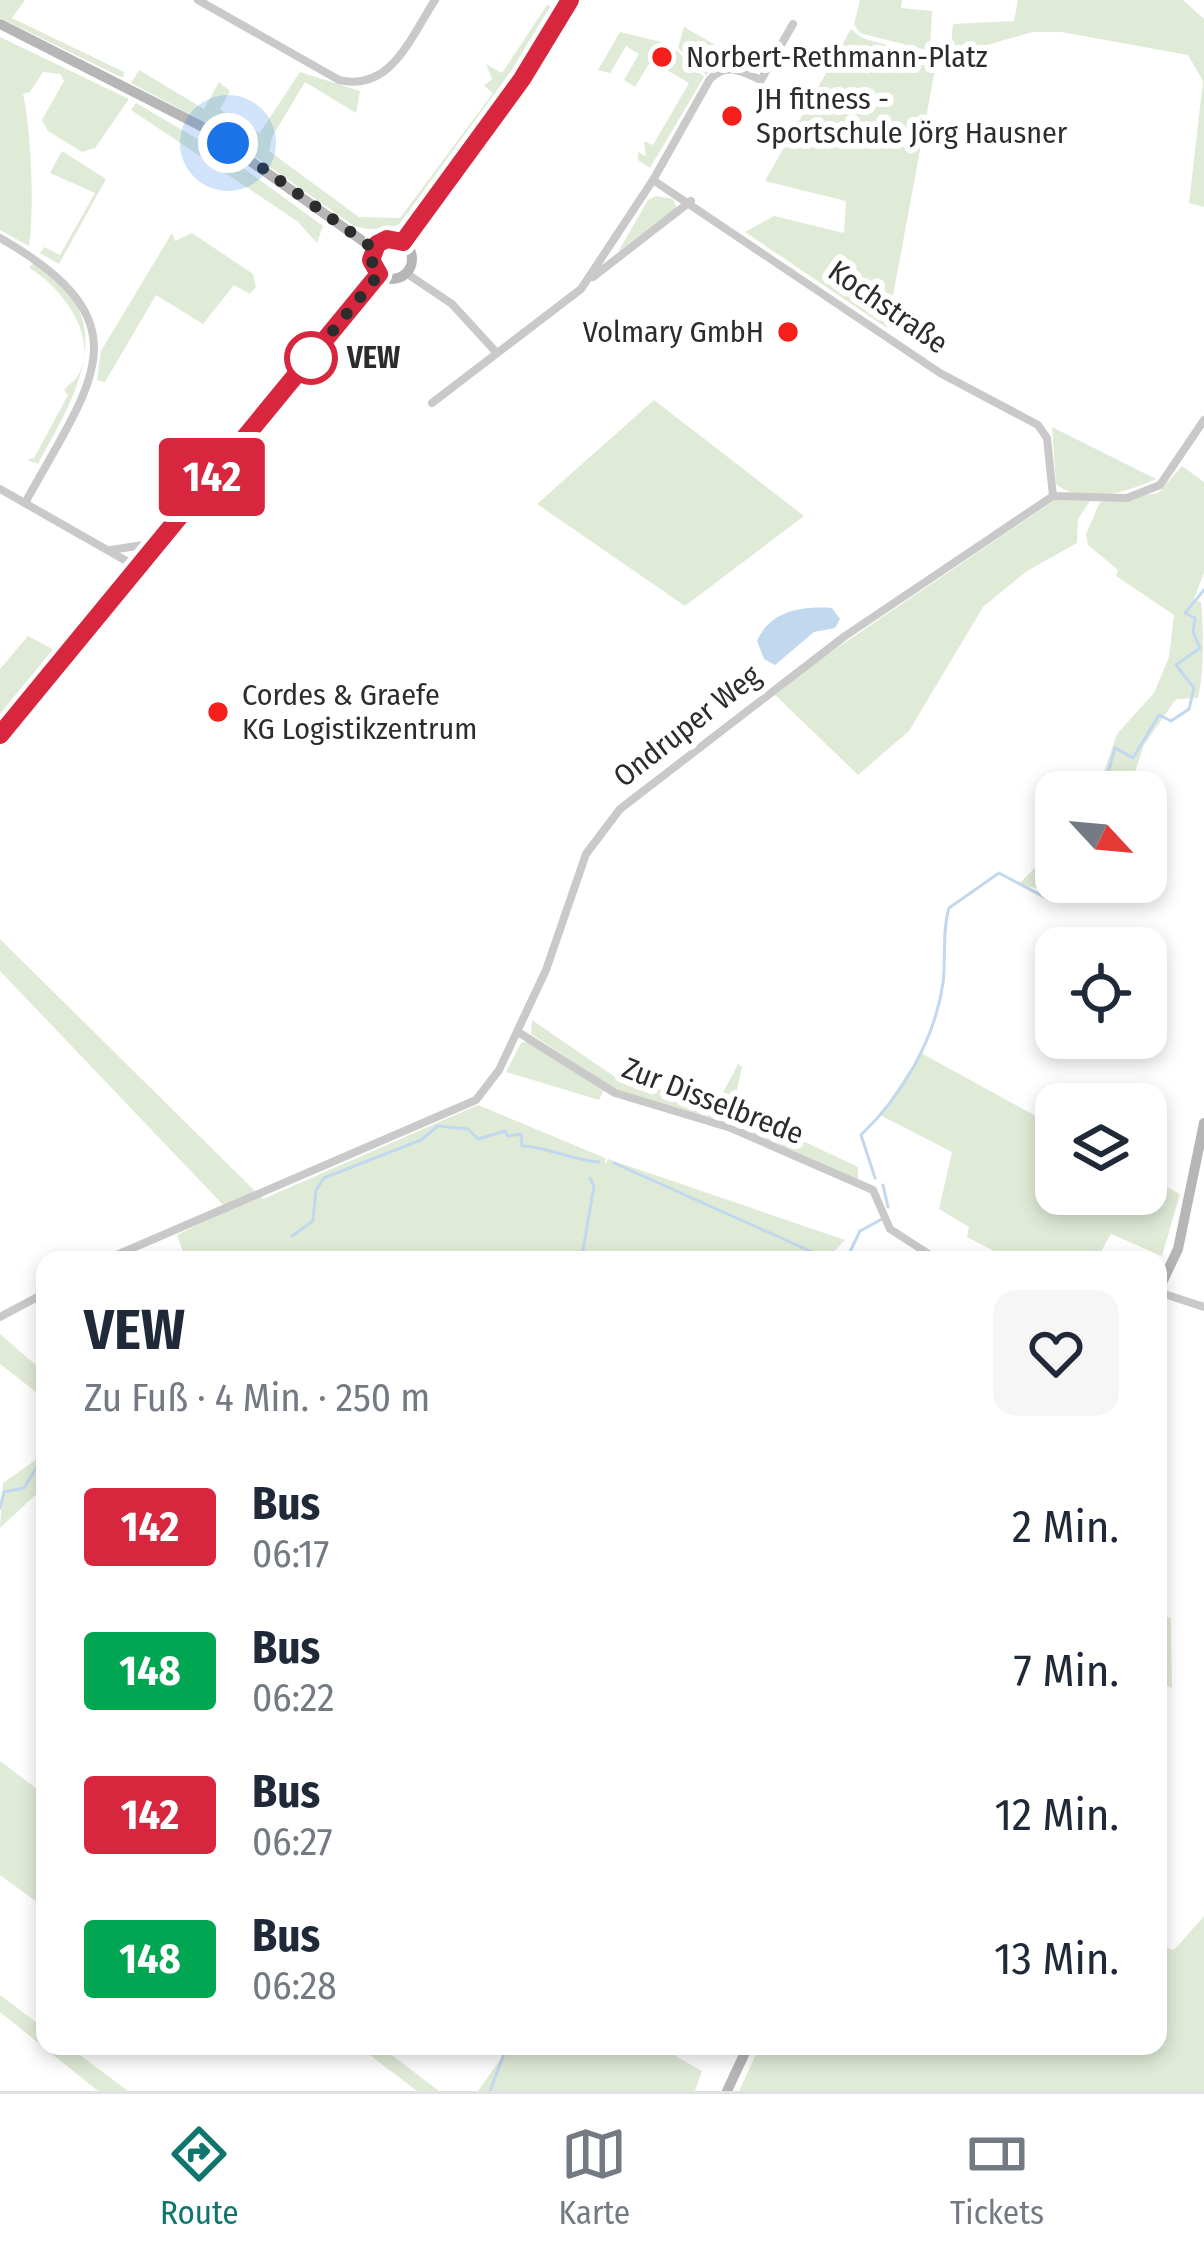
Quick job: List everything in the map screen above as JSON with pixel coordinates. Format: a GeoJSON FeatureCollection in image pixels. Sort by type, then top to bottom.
{"type":"FeatureCollection","features":[{"type":"Feature","properties":{"kind":"main road"},"geometry":{"type":"LineString","coordinates":[[403,242],[522,79],[570,0]]}},
{"type":"Feature","properties":{"kind":"main road"},"geometry":{"type":"LineString","coordinates":[[0,24],[201,126],[374,249]]}},
{"type":"Feature","properties":{"kind":"main road"},"geometry":{"type":"LineString","coordinates":[[387,239],[403,242],[412,256],[406,273],[390,279],[379,274],[371,260],[374,249],[387,239]]}},
{"type":"Feature","properties":{"kind":"main road"},"geometry":{"type":"LineString","coordinates":[[0,735],[379,274]]}},
{"type":"Feature","properties":{"kind":"main road"},"geometry":{"type":"LineString","coordinates":[[1167,1273],[1178,1249],[1204,1123]]}},
{"type":"Feature","properties":{"kind":"main road"},"geometry":{"type":"LineString","coordinates":[[727,2091],[744,2055]]}},
{"type":"Feature","properties":{"kind":"street"},"geometry":{"type":"LineString","coordinates":[[198,0],[339,80],[357,84],[383,75],[435,0]]}},
{"type":"Feature","properties":{"kind":"street"},"geometry":{"type":"LineString","coordinates":[[592,278],[710,79],[718,70],[733,68],[761,80],[793,24]]}},
{"type":"Feature","properties":{"kind":"street","name":"Kochstraße"},"geometry":{"type":"LineString","coordinates":[[652,180],[691,201],[940,373],[1038,425],[1047,438],[1053,496]]}},
{"type":"Feature","properties":{"kind":"street"},"geometry":{"type":"LineString","coordinates":[[432,403],[682,214],[691,201]]}},
{"type":"Feature","properties":{"kind":"street"},"geometry":{"type":"LineString","coordinates":[[0,238],[68,283],[93,333],[90,378],[25,503]]}},
{"type":"Feature","properties":{"kind":"street"},"geometry":{"type":"LineString","coordinates":[[406,273],[452,304],[496,352]]}},
{"type":"Feature","properties":{"kind":"street"},"geometry":{"type":"LineString","coordinates":[[1053,496],[1127,498],[1160,485],[1204,420]]}},
{"type":"Feature","properties":{"kind":"street"},"geometry":{"type":"LineString","coordinates":[[0,489],[137,567]]}},
{"type":"Feature","properties":{"kind":"street","name":"Ondruper Weg"},"geometry":{"type":"LineString","coordinates":[[126,1251],[462,1109],[490,1085],[518,1032],[546,970],[576,873],[620,809],[826,649],[1053,496]]}},
{"type":"Feature","properties":{"kind":"street"},"geometry":{"type":"LineString","coordinates":[[109,550],[143,544],[166,531]]}},
{"type":"Feature","properties":{"kind":"street","name":"Zur Disselbrede"},"geometry":{"type":"LineString","coordinates":[[518,1032],[615,1093],[730,1128],[873,1190],[890,1229],[924,1251]]}},
{"type":"Feature","properties":{"kind":"street"},"geometry":{"type":"LineString","coordinates":[[1167,1295],[1204,1307]]}},
{"type":"Feature","properties":{"kind":"street"},"geometry":{"type":"LineString","coordinates":[[0,1317],[36,1298]]}},
{"type":"Feature","properties":{"kind":"green space"},"geometry":{"type":"Polygon","coordinates":[[[0,0],[25,0],[12,18],[124,72],[123,78],[0,18],[0,0]]]}},
{"type":"Feature","properties":{"kind":"green space"},"geometry":{"type":"Polygon","coordinates":[[[860,0],[902,0],[901,8],[932,11],[930,51],[860,33],[854,24],[860,0]]]}},
{"type":"Feature","properties":{"kind":"green space"},"geometry":{"type":"Polygon","coordinates":[[[1018,0],[1183,0],[1204,19],[1204,207],[1189,203],[1203,81],[1188,55],[1061,32],[1032,32],[950,56],[953,24],[1014,21],[1018,0]]]}},
{"type":"Feature","properties":{"kind":"green space"},"geometry":{"type":"Polygon","coordinates":[[[547,5],[553,7],[549,18],[466,152],[427,201],[401,224],[387,228],[354,226],[210,125],[131,83],[139,70],[204,109],[219,82],[230,91],[220,109],[236,121],[245,118],[259,134],[300,72],[360,91],[356,113],[305,82],[272,137],[269,151],[359,217],[400,218],[493,93],[484,86],[492,79],[486,64],[502,73],[547,5]]]}},
{"type":"Feature","properties":{"kind":"green space"},"geometry":{"type":"Polygon","coordinates":[[[684,27],[759,72],[722,61],[706,75],[678,48],[684,27]]]}},
{"type":"Feature","properties":{"kind":"green space"},"geometry":{"type":"Polygon","coordinates":[[[851,29],[862,38],[937,59],[887,328],[745,232],[774,216],[844,233],[846,201],[765,181],[851,29]]]}},
{"type":"Feature","properties":{"kind":"green space"},"geometry":{"type":"Polygon","coordinates":[[[620,32],[662,42],[635,87],[624,80],[639,54],[626,46],[610,73],[598,70],[620,32]]]}},
{"type":"Feature","properties":{"kind":"green space"},"geometry":{"type":"Polygon","coordinates":[[[0,37],[129,99],[95,148],[82,152],[48,131],[42,120],[64,81],[60,74],[43,72],[30,92],[23,94],[31,170],[29,246],[0,230],[0,37]]]}},
{"type":"Feature","properties":{"kind":"green space"},"geometry":{"type":"Polygon","coordinates":[[[676,50],[704,77],[650,168],[638,160],[638,152],[646,156],[644,141],[653,145],[689,83],[665,69],[676,50]]]}},
{"type":"Feature","properties":{"kind":"green space"},"geometry":{"type":"Polygon","coordinates":[[[136,103],[227,156],[323,226],[317,243],[297,221],[131,110],[136,103]]]}},
{"type":"Feature","properties":{"kind":"green space"},"geometry":{"type":"Polygon","coordinates":[[[62,151],[106,179],[59,264],[40,253],[44,247],[60,255],[95,193],[50,173],[62,151]]]}},
{"type":"Feature","properties":{"kind":"green space"},"geometry":{"type":"Polygon","coordinates":[[[656,196],[673,199],[677,208],[618,252],[648,200],[656,196]]]}},
{"type":"Feature","properties":{"kind":"green space"},"geometry":{"type":"Polygon","coordinates":[[[172,233],[175,241],[192,233],[253,274],[256,287],[250,294],[234,285],[203,324],[156,295],[105,382],[97,380],[101,351],[172,233]]]}},
{"type":"Feature","properties":{"kind":"green space"},"geometry":{"type":"Polygon","coordinates":[[[33,263],[61,284],[78,307],[85,332],[83,360],[81,330],[74,315],[53,287],[29,268],[33,263]]]}},
{"type":"Feature","properties":{"kind":"green space"},"geometry":{"type":"Polygon","coordinates":[[[83,364],[66,411],[38,464],[27,460],[34,458],[68,395],[64,390],[83,364]]]}},
{"type":"Feature","properties":{"kind":"green space"},"geometry":{"type":"Polygon","coordinates":[[[654,400],[804,516],[685,606],[537,504],[654,400]]]}},
{"type":"Feature","properties":{"kind":"green space"},"geometry":{"type":"Polygon","coordinates":[[[1052,427],[1156,479],[1105,495],[1067,491],[1056,484],[1052,427]]]}},
{"type":"Feature","properties":{"kind":"green space"},"geometry":{"type":"Polygon","coordinates":[[[1182,466],[1204,482],[1204,573],[1194,599],[1201,602],[1203,625],[1198,698],[1176,699],[1144,745],[1135,771],[1104,771],[1117,734],[1154,693],[1169,657],[1174,615],[1116,576],[1118,570],[1088,545],[1086,534],[1100,502],[1158,493],[1182,466]]]}},
{"type":"Feature","properties":{"kind":"green space"},"geometry":{"type":"Polygon","coordinates":[[[1055,500],[1090,501],[1078,519],[1077,543],[1027,571],[983,607],[909,731],[858,775],[772,692],[1055,500]]]}},
{"type":"Feature","properties":{"kind":"green space"},"geometry":{"type":"Polygon","coordinates":[[[28,636],[56,651],[0,723],[0,669],[28,636]]]}},
{"type":"Feature","properties":{"kind":"green space"},"geometry":{"type":"Polygon","coordinates":[[[1035,868],[1035,888],[1018,885],[1035,868]]]}},
{"type":"Feature","properties":{"kind":"green space"},"geometry":{"type":"Polygon","coordinates":[[[0,939],[263,1199],[478,1105],[605,1158],[605,1164],[608,1159],[845,1240],[835,1251],[183,1251],[177,1235],[228,1210],[0,971],[0,939]]]}},
{"type":"Feature","properties":{"kind":"green space"},"geometry":{"type":"Polygon","coordinates":[[[532,1020],[618,1079],[717,1104],[738,1064],[742,1067],[733,1108],[858,1167],[858,1180],[732,1124],[616,1090],[531,1034],[532,1020]]]}},
{"type":"Feature","properties":{"kind":"green space"},"geometry":{"type":"Polygon","coordinates":[[[528,1041],[604,1090],[599,1100],[506,1072],[521,1043],[528,1041]]]}},
{"type":"Feature","properties":{"kind":"green space"},"geometry":{"type":"Polygon","coordinates":[[[921,1053],[1035,1115],[1035,1215],[1167,1215],[1167,1187],[1180,1194],[1163,1251],[1150,1251],[1111,1234],[1101,1251],[994,1251],[967,1237],[969,1227],[939,1209],[952,1152],[880,1115],[921,1053]]]}},
{"type":"Feature","properties":{"kind":"green space"},"geometry":{"type":"Polygon","coordinates":[[[0,1334],[36,1365],[36,1392],[0,1364],[0,1334]]]}},
{"type":"Feature","properties":{"kind":"green space"},"geometry":{"type":"Polygon","coordinates":[[[36,1460],[36,1494],[0,1528],[3,1483],[36,1460]]]}},
{"type":"Feature","properties":{"kind":"green space"},"geometry":{"type":"Polygon","coordinates":[[[1167,1617],[1171,1618],[1172,1688],[1167,1686],[1167,1617]]]}},
{"type":"Feature","properties":{"kind":"green space"},"geometry":{"type":"Polygon","coordinates":[[[0,1761],[36,1788],[36,1901],[0,1875],[0,1761]]]}},
{"type":"Feature","properties":{"kind":"green space"},"geometry":{"type":"Polygon","coordinates":[[[1204,1916],[1204,2091],[739,2091],[756,2055],[1167,2055],[1167,1948],[1174,1950],[1204,1916]]]}},
{"type":"Feature","properties":{"kind":"green space"},"geometry":{"type":"Polygon","coordinates":[[[0,1995],[36,2022],[36,2041],[0,2012],[0,1995]]]}},
{"type":"Feature","properties":{"kind":"green space"},"geometry":{"type":"Polygon","coordinates":[[[53,2055],[80,2055],[128,2091],[98,2091],[53,2055]]]}},
{"type":"Feature","properties":{"kind":"green space"},"geometry":{"type":"Polygon","coordinates":[[[370,2055],[392,2055],[439,2091],[417,2091],[370,2055]]]}},
{"type":"Feature","properties":{"kind":"green space"},"geometry":{"type":"Polygon","coordinates":[[[504,2055],[674,2055],[702,2071],[695,2091],[478,2091],[504,2055]]]}},
{"type":"Feature","properties":{"kind":"water"},"geometry":{"type":"Polygon","coordinates":[[[809,608],[832,608],[840,619],[835,628],[814,632],[775,665],[764,659],[757,641],[778,617],[809,608]]]}},
{"type":"Feature","properties":{"kind":"waterway"},"geometry":{"type":"LineString","coordinates":[[1109,771],[1115,748],[1133,758],[1159,715],[1171,721],[1189,709],[1194,688],[1176,665],[1200,648],[1193,632],[1195,618],[1185,613],[1204,590]]}},
{"type":"Feature","properties":{"kind":"waterway"},"geometry":{"type":"LineString","coordinates":[[875,1178],[861,1135],[903,1085],[933,1025],[943,983],[949,908],[999,873],[1035,892]]}},
{"type":"Feature","properties":{"kind":"waterway"},"geometry":{"type":"LineString","coordinates":[[292,1236],[313,1221],[316,1190],[324,1178],[421,1140],[438,1126],[468,1129],[478,1139],[505,1131],[508,1136],[521,1134],[522,1146],[599,1162]]}},
{"type":"Feature","properties":{"kind":"waterway"},"geometry":{"type":"LineString","coordinates":[[614,1163],[810,1251]]}},
{"type":"Feature","properties":{"kind":"waterway"},"geometry":{"type":"LineString","coordinates":[[583,1250],[594,1186],[590,1178]]}},
{"type":"Feature","properties":{"kind":"waterway"},"geometry":{"type":"LineString","coordinates":[[883,1185],[888,1207]]}},
{"type":"Feature","properties":{"kind":"waterway"},"geometry":{"type":"LineString","coordinates":[[850,1251],[860,1231],[882,1219]]}},
{"type":"Feature","properties":{"kind":"waterway"},"geometry":{"type":"LineString","coordinates":[[0,1508],[4,1492],[24,1488],[36,1469]]}},
{"type":"Feature","properties":{"kind":"waterway"},"geometry":{"type":"LineString","coordinates":[[490,2091],[504,2055]]}},
{"type":"Feature","properties":{"kind":"bus line","name":"142"},"geometry":{"type":"LineString","coordinates":[[0,735],[379,274],[371,260],[377,244],[387,239],[403,242],[522,79],[570,0]]}},
{"type":"Feature","properties":{"kind":"place","name":"Norbert-Rethmann-Platz"},"geometry":{"type":"Point","coordinates":[662,57]}},
{"type":"Feature","properties":{"kind":"place","name":"JH fitness - Sportschule Jörg Hausner"},"geometry":{"type":"Point","coordinates":[732,116]}},
{"type":"Feature","properties":{"kind":"place","name":"Volmary GmbH"},"geometry":{"type":"Point","coordinates":[788,332]}},
{"type":"Feature","properties":{"kind":"place","name":"VEW"},"geometry":{"type":"Point","coordinates":[311,358]}},
{"type":"Feature","properties":{"kind":"place","name":"Cordes & Graefe KG Logistikzentrum"},"geometry":{"type":"Point","coordinates":[218,712]}},
{"type":"Feature","properties":{"kind":"route"},"geometry":{"type":"LineString","coordinates":[[228,143],[374,249],[371,260],[379,274],[311,358]]}}]}
